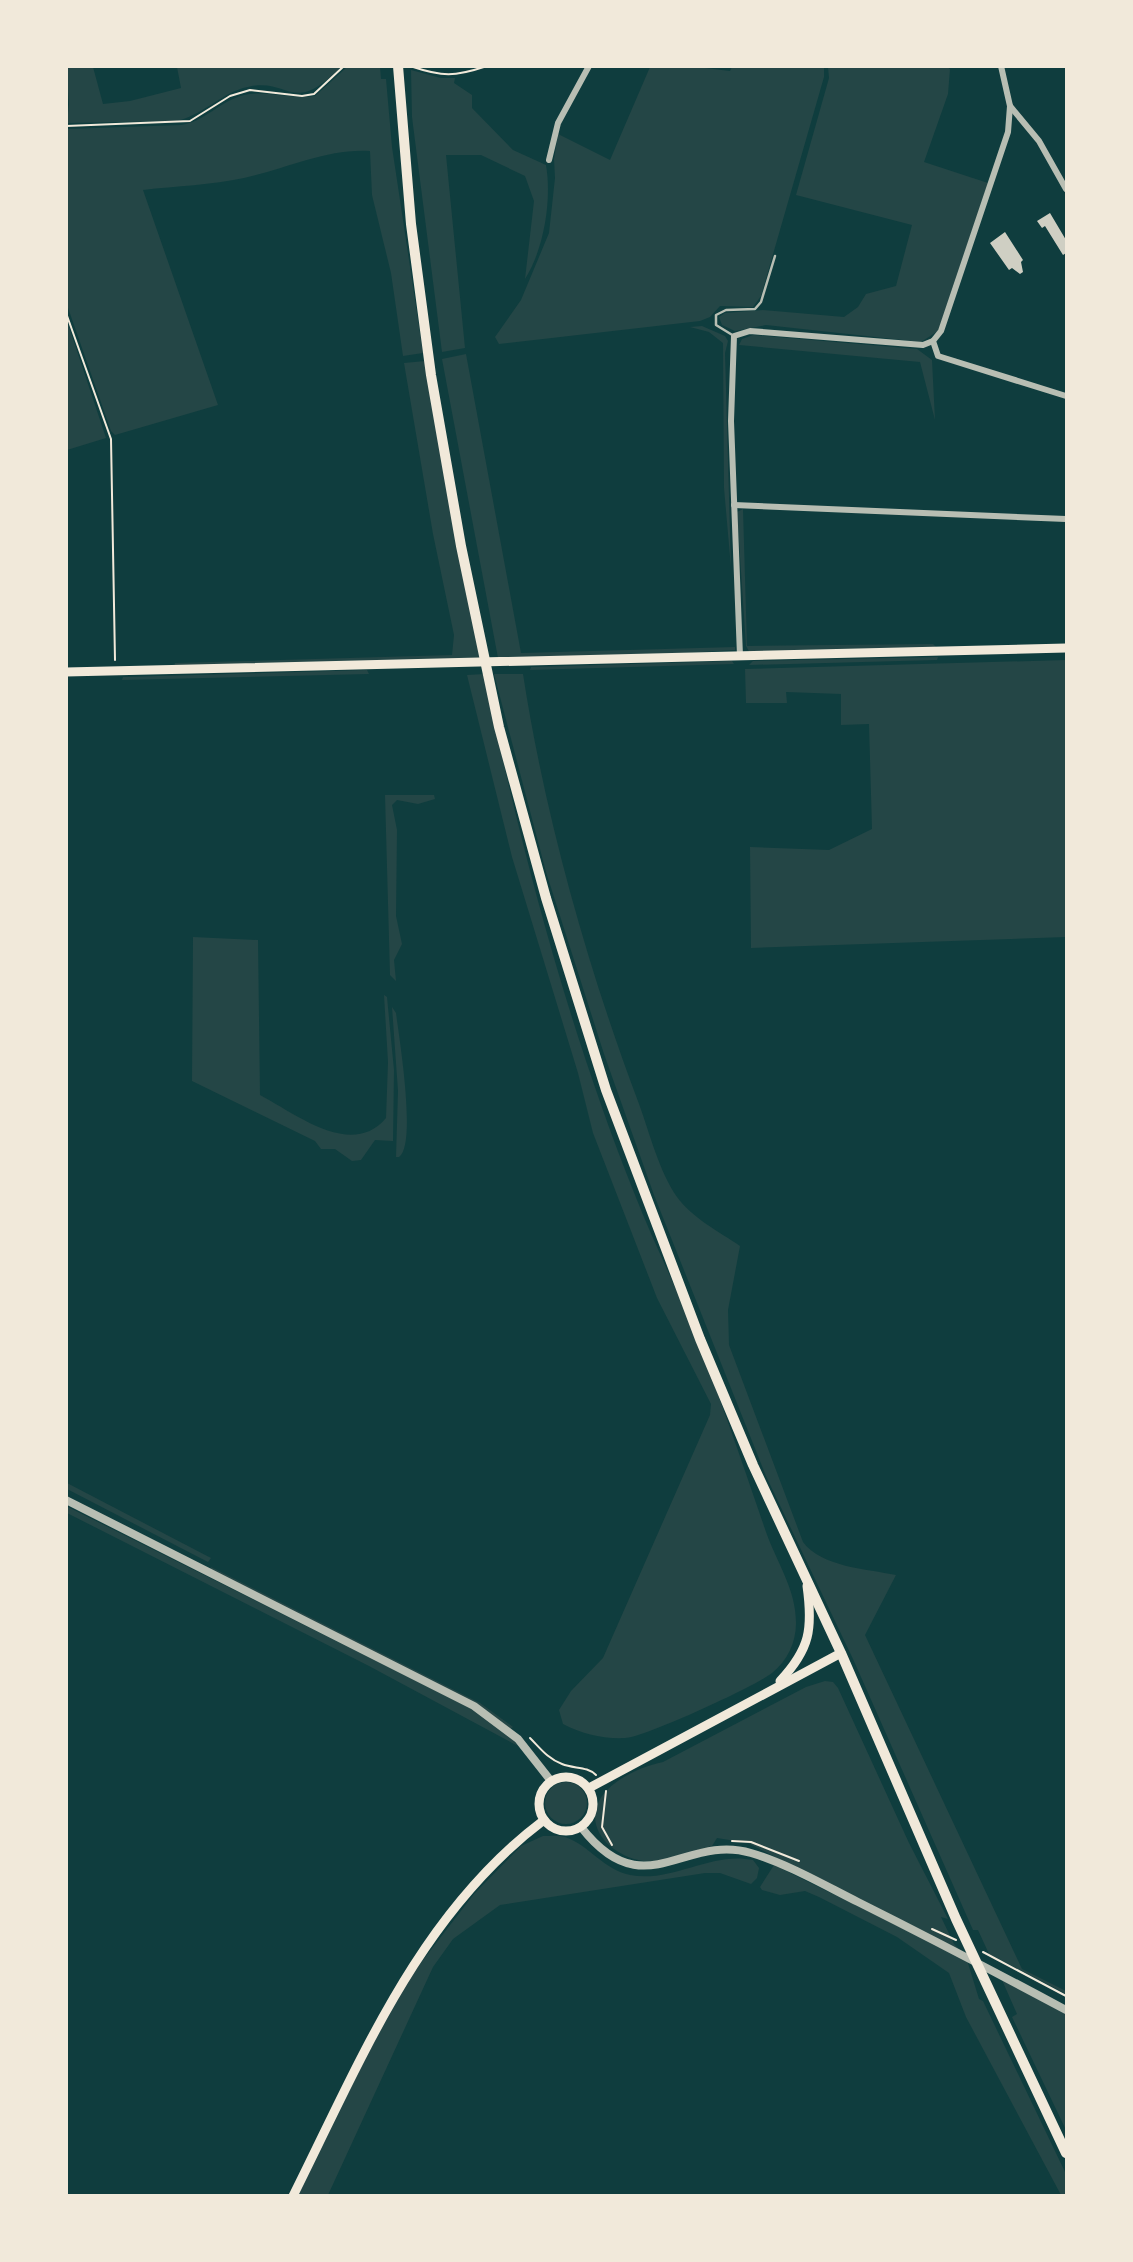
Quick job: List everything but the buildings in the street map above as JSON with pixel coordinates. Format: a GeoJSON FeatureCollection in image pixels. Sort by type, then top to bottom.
{"type":"FeatureCollection","features":[{"type":"Feature","properties":{"kind":"main road"},"geometry":{"type":"LineString","coordinates":[[398,66],[411,224],[431,374],[461,546],[499,727],[546,898],[619,1126],[704,1349],[841,1653],[956,1919],[1066,2153]]}},
{"type":"Feature","properties":{"kind":"main road"},"geometry":{"type":"LineString","coordinates":[[66,672],[1066,648]]}},
{"type":"Feature","properties":{"kind":"main road"},"geometry":{"type":"LineString","coordinates":[[774,1688],[805,1648],[810,1627],[806,1579]]}},
{"type":"Feature","properties":{"kind":"main road"},"geometry":{"type":"LineString","coordinates":[[589,1788],[841,1653]]}},
{"type":"Feature","properties":{"kind":"main road"},"geometry":{"type":"LineString","coordinates":[[564,1776],[575,1777],[589,1788],[593,1798],[593,1811],[581,1827],[563,1831],[544,1820],[538,1800],[542,1789],[551,1781],[564,1776]]}},
{"type":"Feature","properties":{"kind":"main road"},"geometry":{"type":"LineString","coordinates":[[293,2196],[367,2045],[431,1937],[478,1878],[508,1848],[544,1820]]}},
{"type":"Feature","properties":{"kind":"street"},"geometry":{"type":"LineString","coordinates":[[549,160],[558,123],[589,66]]}},
{"type":"Feature","properties":{"kind":"street"},"geometry":{"type":"LineString","coordinates":[[740,656],[731,421],[734,336],[760,331],[923,345],[933,341],[941,331],[1009,132],[1010,106],[1001,66]]}},
{"type":"Feature","properties":{"kind":"street"},"geometry":{"type":"LineString","coordinates":[[1010,106],[1039,141],[1066,189]]}},
{"type":"Feature","properties":{"kind":"street"},"geometry":{"type":"LineString","coordinates":[[933,341],[938,356],[1066,396]]}},
{"type":"Feature","properties":{"kind":"street"},"geometry":{"type":"LineString","coordinates":[[734,505],[1066,519]]}},
{"type":"Feature","properties":{"kind":"street"},"geometry":{"type":"LineString","coordinates":[[66,1500],[474,1706],[518,1738],[551,1781]]}},
{"type":"Feature","properties":{"kind":"street"},"geometry":{"type":"LineString","coordinates":[[581,1827],[597,1845],[631,1865],[659,1866],[712,1851],[732,1849],[751,1853],[800,1873],[947,1946],[1066,2010]]}},
{"type":"Feature","properties":{"kind":"lane"},"geometry":{"type":"LineString","coordinates":[[734,336],[716,325],[716,315],[726,310],[755,309],[761,302],[775,256]]}},
{"type":"Feature","properties":{"kind":"path"},"geometry":{"type":"LineString","coordinates":[[66,126],[190,121],[230,96],[250,90],[302,96],[314,94],[344,66]]}},
{"type":"Feature","properties":{"kind":"path"},"geometry":{"type":"LineString","coordinates":[[410,66],[442,76],[487,66]]}},
{"type":"Feature","properties":{"kind":"path"},"geometry":{"type":"LineString","coordinates":[[66,313],[111,439],[116,671]]}},
{"type":"Feature","properties":{"kind":"shaded area"},"geometry":{"type":"Polygon","coordinates":[[[946,66],[950,69],[948,94],[924,162],[988,183],[938,331],[921,342],[766,325],[735,331],[722,325],[719,317],[725,313],[763,310],[844,317],[858,307],[866,294],[896,286],[912,225],[796,195],[829,78],[828,67],[946,66]]]}},
{"type":"Feature","properties":{"kind":"shaded area"},"geometry":{"type":"Polygon","coordinates":[[[66,67],[93,67],[103,104],[130,101],[181,88],[177,67],[341,67],[310,90],[300,93],[259,85],[243,88],[194,115],[176,121],[67,123],[69,104],[66,67]]]}},
{"type":"Feature","properties":{"kind":"shaded area"},"geometry":{"type":"Polygon","coordinates":[[[347,67],[380,67],[381,79],[386,79],[392,147],[423,353],[403,356],[391,273],[372,195],[370,151],[322,156],[232,180],[143,190],[218,405],[115,435],[111,431],[67,305],[67,129],[181,125],[197,120],[244,95],[315,96],[347,67]]]}},
{"type":"Feature","properties":{"kind":"shaded area"},"geometry":{"type":"Polygon","coordinates":[[[650,67],[697,67],[730,71],[732,67],[824,67],[824,77],[761,296],[753,307],[720,306],[710,317],[700,321],[499,344],[495,337],[521,300],[549,233],[558,134],[610,160],[650,67]]]}},
{"type":"Feature","properties":{"kind":"shaded area"},"geometry":{"type":"Polygon","coordinates":[[[411,70],[441,78],[455,78],[454,83],[472,95],[472,108],[513,150],[546,165],[548,179],[542,239],[525,279],[534,201],[525,176],[481,155],[446,155],[465,348],[442,352],[412,117],[411,70]]]}},
{"type":"Feature","properties":{"kind":"shaded area"},"geometry":{"type":"Polygon","coordinates":[[[67,321],[106,438],[66,450],[67,321]]]}},
{"type":"Feature","properties":{"kind":"shaded area"},"geometry":{"type":"Polygon","coordinates":[[[702,326],[725,336],[728,341],[725,353],[731,568],[724,488],[723,343],[709,332],[690,327],[702,326]]]}},
{"type":"Feature","properties":{"kind":"shaded area"},"geometry":{"type":"Polygon","coordinates":[[[753,335],[917,349],[932,360],[935,420],[920,362],[739,345],[742,339],[753,335]]]}},
{"type":"Feature","properties":{"kind":"shaded area"},"geometry":{"type":"Polygon","coordinates":[[[466,354],[521,653],[735,647],[735,650],[634,656],[498,658],[442,359],[466,354]]]}},
{"type":"Feature","properties":{"kind":"shaded area"},"geometry":{"type":"Polygon","coordinates":[[[425,361],[481,659],[174,667],[175,663],[452,655],[454,635],[433,534],[404,363],[425,361]]]}},
{"type":"Feature","properties":{"kind":"shaded area"},"geometry":{"type":"Polygon","coordinates":[[[743,509],[747,646],[933,644],[937,648],[750,653],[746,646],[737,512],[743,509]]]}},
{"type":"Feature","properties":{"kind":"shaded area"},"geometry":{"type":"Polygon","coordinates":[[[938,657],[937,660],[749,665],[753,661],[938,657]]]}},
{"type":"Feature","properties":{"kind":"shaded area"},"geometry":{"type":"Polygon","coordinates":[[[1066,660],[1066,937],[751,948],[750,847],[829,850],[872,829],[869,724],[841,725],[841,694],[786,692],[787,703],[746,703],[745,669],[1066,660]]]}},
{"type":"Feature","properties":{"kind":"shaded area"},"geometry":{"type":"Polygon","coordinates":[[[732,661],[734,664],[530,670],[531,667],[732,661]]]}},
{"type":"Feature","properties":{"kind":"shaded area"},"geometry":{"type":"Polygon","coordinates":[[[367,670],[369,674],[122,680],[123,677],[367,670]]]}},
{"type":"Feature","properties":{"kind":"shaded area"},"geometry":{"type":"Polygon","coordinates":[[[484,674],[530,872],[588,1068],[635,1195],[704,1356],[766,1532],[789,1587],[795,1611],[796,1630],[792,1644],[786,1657],[772,1673],[699,1710],[653,1730],[625,1738],[601,1737],[570,1728],[563,1724],[559,1710],[571,1691],[603,1658],[710,1415],[711,1404],[657,1298],[593,1133],[578,1073],[512,857],[467,675],[484,674]]]}},
{"type":"Feature","properties":{"kind":"shaded area"},"geometry":{"type":"Polygon","coordinates":[[[494,674],[523,674],[543,783],[570,892],[602,1000],[660,1164],[683,1205],[740,1246],[728,1310],[729,1345],[803,1542],[821,1557],[833,1562],[896,1575],[865,1635],[1022,1969],[1066,1991],[1066,1994],[989,1954],[978,1930],[973,1930],[853,1659],[766,1476],[654,1195],[604,1054],[546,872],[494,674]]]}},
{"type":"Feature","properties":{"kind":"shaded area"},"geometry":{"type":"Polygon","coordinates":[[[385,795],[434,795],[435,799],[418,804],[397,800],[392,805],[397,830],[396,916],[402,944],[394,960],[396,981],[390,975],[385,795]]]}},
{"type":"Feature","properties":{"kind":"shaded area"},"geometry":{"type":"Polygon","coordinates":[[[193,937],[258,940],[260,1095],[324,1129],[341,1134],[357,1134],[372,1130],[386,1118],[388,1062],[384,995],[387,997],[394,1070],[393,1141],[375,1140],[361,1160],[352,1161],[335,1149],[321,1149],[315,1141],[192,1081],[193,937]]]}},
{"type":"Feature","properties":{"kind":"shaded area"},"geometry":{"type":"Polygon","coordinates":[[[392,1007],[396,1013],[407,1112],[407,1133],[399,1157],[396,1157],[398,1091],[392,1007]]]}},
{"type":"Feature","properties":{"kind":"shaded area"},"geometry":{"type":"Polygon","coordinates":[[[67,1483],[211,1558],[208,1562],[67,1489],[67,1483]]]}},
{"type":"Feature","properties":{"kind":"shaded area"},"geometry":{"type":"Polygon","coordinates":[[[66,1506],[476,1711],[505,1730],[518,1746],[369,1666],[67,1513],[66,1506]]]}},
{"type":"Feature","properties":{"kind":"shaded area"},"geometry":{"type":"Polygon","coordinates":[[[211,1567],[480,1703],[513,1727],[510,1729],[479,1705],[210,1570],[211,1567]]]}},
{"type":"Feature","properties":{"kind":"shaded area"},"geometry":{"type":"Polygon","coordinates":[[[825,1681],[833,1682],[838,1688],[909,1843],[948,1919],[941,1917],[954,1944],[963,1953],[748,1843],[717,1838],[712,1846],[668,1859],[643,1861],[621,1853],[603,1839],[595,1819],[596,1808],[602,1796],[622,1778],[663,1762],[806,1687],[825,1681]]]}},
{"type":"Feature","properties":{"kind":"shaded area"},"geometry":{"type":"Polygon","coordinates":[[[566,1782],[581,1788],[587,1803],[581,1818],[566,1824],[551,1818],[545,1803],[551,1788],[566,1782]]]}},
{"type":"Feature","properties":{"kind":"shaded area"},"geometry":{"type":"Polygon","coordinates":[[[543,1836],[563,1836],[612,1868],[630,1875],[661,1875],[737,1858],[753,1860],[759,1868],[757,1878],[751,1884],[720,1873],[705,1873],[500,1905],[453,1939],[433,1967],[328,2195],[298,2196],[369,2051],[413,1973],[474,1894],[521,1846],[543,1836]]]}},
{"type":"Feature","properties":{"kind":"shaded area"},"geometry":{"type":"Polygon","coordinates":[[[774,1865],[967,1960],[979,1999],[983,2001],[1066,2174],[1066,2195],[1061,2195],[966,2017],[949,1973],[897,1937],[819,1897],[805,1891],[780,1895],[762,1890],[760,1887],[774,1865]]]}},
{"type":"Feature","properties":{"kind":"shaded area"},"geometry":{"type":"Polygon","coordinates":[[[1002,1980],[1066,2013],[1066,2130],[1012,2017],[1017,2014],[1002,1980]]]}}]}
